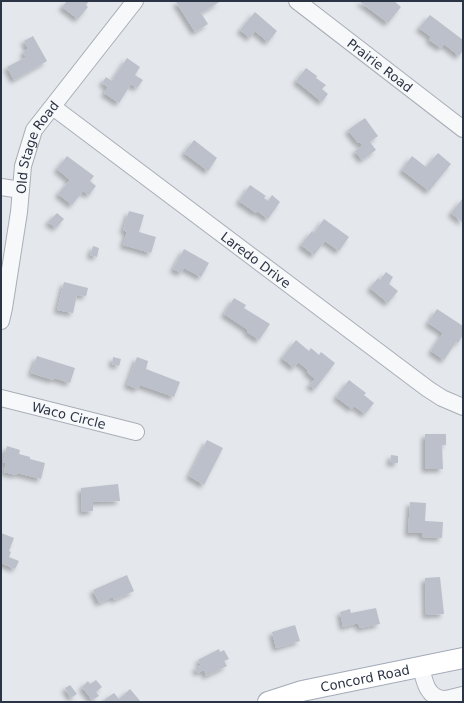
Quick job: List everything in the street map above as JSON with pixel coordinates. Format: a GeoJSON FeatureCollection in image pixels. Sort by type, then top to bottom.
{"type":"FeatureCollection","features":[{"type":"Feature","properties":{"kind":"main road","name":"Concord Road"},"geometry":{"type":"LineString","coordinates":[[268,702],[302,691],[463,658]]}},
{"type":"Feature","properties":{"kind":"street","name":"Old Stage Road"},"geometry":{"type":"LineString","coordinates":[[1,321],[19,212],[23,166],[34,130],[135,1]]}},
{"type":"Feature","properties":{"kind":"street","name":"Prairie Road"},"geometry":{"type":"LineString","coordinates":[[297,1],[463,129]]}},
{"type":"Feature","properties":{"kind":"street","name":"Laredo Drive"},"geometry":{"type":"LineString","coordinates":[[53,107],[428,389],[442,398],[463,407]]}},
{"type":"Feature","properties":{"kind":"street"},"geometry":{"type":"LineString","coordinates":[[1,187],[21,190]]}},
{"type":"Feature","properties":{"kind":"street","name":"Waco Circle"},"geometry":{"type":"LineString","coordinates":[[1,398],[136,432]]}},
{"type":"Feature","properties":{"kind":"street"},"geometry":{"type":"LineString","coordinates":[[421,667],[426,687],[433,695],[443,699],[463,695]]}},
{"type":"Feature","properties":{"kind":"building"},"geometry":{"type":"Polygon","coordinates":[[[67,1],[89,1],[86,5],[88,7],[78,19],[62,7],[67,1]]]}},
{"type":"Feature","properties":{"kind":"building"},"geometry":{"type":"Polygon","coordinates":[[[221,1],[201,13],[208,24],[195,32],[176,2],[221,1]]]}},
{"type":"Feature","properties":{"kind":"building"},"geometry":{"type":"Polygon","coordinates":[[[359,1],[394,1],[401,7],[388,23],[359,1]]]}},
{"type":"Feature","properties":{"kind":"building"},"geometry":{"type":"Polygon","coordinates":[[[255,12],[277,31],[268,42],[255,31],[250,38],[240,30],[255,12]]]}},
{"type":"Feature","properties":{"kind":"building"},"geometry":{"type":"Polygon","coordinates":[[[430,15],[463,40],[463,50],[459,56],[444,44],[441,48],[429,40],[431,37],[419,28],[430,15]]]}},
{"type":"Feature","properties":{"kind":"building"},"geometry":{"type":"Polygon","coordinates":[[[33,36],[47,61],[14,80],[7,67],[26,57],[23,52],[28,49],[24,41],[33,36]]]}},
{"type":"Feature","properties":{"kind":"building"},"geometry":{"type":"Polygon","coordinates":[[[127,58],[140,67],[135,75],[143,80],[137,88],[131,84],[119,103],[104,93],[108,87],[102,83],[106,77],[112,81],[127,58]]]}},
{"type":"Feature","properties":{"kind":"building"},"geometry":{"type":"Polygon","coordinates":[[[306,68],[326,85],[322,89],[328,94],[322,102],[296,81],[306,68]]]}},
{"type":"Feature","properties":{"kind":"building"},"geometry":{"type":"Polygon","coordinates":[[[365,118],[378,136],[370,142],[376,150],[362,160],[355,151],[362,146],[348,130],[365,118]]]}},
{"type":"Feature","properties":{"kind":"building"},"geometry":{"type":"Polygon","coordinates":[[[194,140],[217,158],[208,171],[184,153],[194,140]]]}},
{"type":"Feature","properties":{"kind":"building"},"geometry":{"type":"Polygon","coordinates":[[[438,153],[451,164],[429,191],[402,170],[412,156],[426,167],[438,153]]]}},
{"type":"Feature","properties":{"kind":"building"},"geometry":{"type":"Polygon","coordinates":[[[67,156],[94,176],[90,181],[96,186],[89,195],[83,191],[72,205],[58,194],[70,180],[57,169],[67,156]]]}},
{"type":"Feature","properties":{"kind":"building"},"geometry":{"type":"Polygon","coordinates":[[[250,185],[266,196],[264,198],[268,201],[272,195],[280,202],[268,219],[257,211],[256,213],[239,201],[250,185]]]}},
{"type":"Feature","properties":{"kind":"building"},"geometry":{"type":"Polygon","coordinates":[[[463,198],[463,221],[462,222],[451,213],[463,198]]]}},
{"type":"Feature","properties":{"kind":"building"},"geometry":{"type":"Polygon","coordinates":[[[129,211],[144,215],[139,232],[156,237],[151,253],[123,245],[127,232],[123,230],[129,211]]]}},
{"type":"Feature","properties":{"kind":"building"},"geometry":{"type":"Polygon","coordinates":[[[57,213],[64,219],[56,228],[48,222],[57,213]]]}},
{"type":"Feature","properties":{"kind":"building"},"geometry":{"type":"Polygon","coordinates":[[[324,219],[349,237],[339,251],[325,241],[314,255],[301,245],[312,231],[314,233],[324,219]]]}},
{"type":"Feature","properties":{"kind":"building"},"geometry":{"type":"Polygon","coordinates":[[[93,246],[99,248],[97,257],[90,255],[93,246]]]}},
{"type":"Feature","properties":{"kind":"building"},"geometry":{"type":"Polygon","coordinates":[[[184,249],[209,263],[201,277],[184,268],[181,273],[173,269],[184,249]]]}},
{"type":"Feature","properties":{"kind":"building"},"geometry":{"type":"Polygon","coordinates":[[[386,272],[393,277],[389,284],[398,291],[388,303],[370,288],[378,278],[380,280],[386,272]]]}},
{"type":"Feature","properties":{"kind":"building"},"geometry":{"type":"Polygon","coordinates":[[[64,282],[88,288],[86,296],[77,295],[73,313],[57,310],[64,282]]]}},
{"type":"Feature","properties":{"kind":"building"},"geometry":{"type":"Polygon","coordinates":[[[234,298],[246,305],[244,308],[270,324],[259,340],[247,332],[248,330],[224,314],[234,298]]]}},
{"type":"Feature","properties":{"kind":"building"},"geometry":{"type":"Polygon","coordinates":[[[437,309],[463,326],[463,335],[458,343],[456,342],[444,360],[431,351],[443,333],[428,323],[437,309]]]}},
{"type":"Feature","properties":{"kind":"building"},"geometry":{"type":"Polygon","coordinates":[[[296,340],[309,351],[311,348],[319,355],[321,352],[335,363],[315,389],[309,385],[315,379],[307,372],[308,370],[298,362],[294,368],[282,358],[296,340]]]}},
{"type":"Feature","properties":{"kind":"building"},"geometry":{"type":"Polygon","coordinates":[[[37,356],[75,368],[70,383],[54,378],[53,380],[31,373],[37,356]]]}},
{"type":"Feature","properties":{"kind":"building"},"geometry":{"type":"Polygon","coordinates":[[[113,357],[121,359],[119,366],[112,364],[113,357]]]}},
{"type":"Feature","properties":{"kind":"building"},"geometry":{"type":"Polygon","coordinates":[[[137,357],[148,361],[146,369],[180,382],[174,397],[140,385],[138,389],[127,385],[137,357]]]}},
{"type":"Feature","properties":{"kind":"building"},"geometry":{"type":"Polygon","coordinates":[[[349,380],[366,393],[364,395],[374,403],[365,414],[354,406],[352,409],[336,397],[349,380]]]}},
{"type":"Feature","properties":{"kind":"building"},"geometry":{"type":"Polygon","coordinates":[[[425,434],[446,434],[446,445],[442,445],[443,469],[425,469],[425,434]]]}},
{"type":"Feature","properties":{"kind":"building"},"geometry":{"type":"Polygon","coordinates":[[[207,440],[223,448],[204,485],[189,476],[207,440]]]}},
{"type":"Feature","properties":{"kind":"building"},"geometry":{"type":"Polygon","coordinates":[[[7,446],[20,450],[19,454],[30,457],[30,459],[45,463],[41,479],[17,473],[16,475],[4,472],[6,463],[3,462],[7,446]]]}},
{"type":"Feature","properties":{"kind":"building"},"geometry":{"type":"Polygon","coordinates":[[[391,455],[398,456],[398,463],[390,463],[391,455]]]}},
{"type":"Feature","properties":{"kind":"building"},"geometry":{"type":"Polygon","coordinates":[[[118,484],[120,501],[93,502],[93,511],[82,512],[81,488],[118,484]]]}},
{"type":"Feature","properties":{"kind":"building"},"geometry":{"type":"Polygon","coordinates":[[[410,502],[426,503],[425,521],[443,522],[442,538],[422,537],[422,533],[408,533],[410,502]]]}},
{"type":"Feature","properties":{"kind":"building"},"geometry":{"type":"Polygon","coordinates":[[[1,533],[14,538],[9,551],[11,552],[9,557],[19,561],[15,569],[1,563],[1,533]]]}},
{"type":"Feature","properties":{"kind":"building"},"geometry":{"type":"Polygon","coordinates":[[[127,575],[134,591],[114,600],[113,597],[99,603],[93,590],[127,575]]]}},
{"type":"Feature","properties":{"kind":"building"},"geometry":{"type":"Polygon","coordinates":[[[440,577],[444,614],[426,615],[425,578],[440,577]]]}},
{"type":"Feature","properties":{"kind":"building"},"geometry":{"type":"Polygon","coordinates":[[[376,608],[380,624],[360,628],[358,623],[343,627],[340,612],[350,609],[351,613],[376,608]]]}},
{"type":"Feature","properties":{"kind":"building"},"geometry":{"type":"Polygon","coordinates":[[[295,625],[300,641],[276,648],[272,632],[295,625]]]}},
{"type":"Feature","properties":{"kind":"building"},"geometry":{"type":"Polygon","coordinates":[[[219,649],[220,652],[224,650],[229,659],[224,661],[227,666],[206,676],[204,670],[198,673],[195,668],[201,665],[198,660],[219,649]]]}},
{"type":"Feature","properties":{"kind":"building"},"geometry":{"type":"Polygon","coordinates":[[[96,680],[102,687],[96,692],[99,696],[92,700],[82,687],[88,681],[90,684],[96,680]]]}},
{"type":"Feature","properties":{"kind":"building"},"geometry":{"type":"Polygon","coordinates":[[[70,685],[77,694],[71,698],[65,688],[70,685]]]}},
{"type":"Feature","properties":{"kind":"building"},"geometry":{"type":"Polygon","coordinates":[[[130,689],[141,702],[106,702],[104,700],[114,693],[119,699],[130,689]]]}}]}
